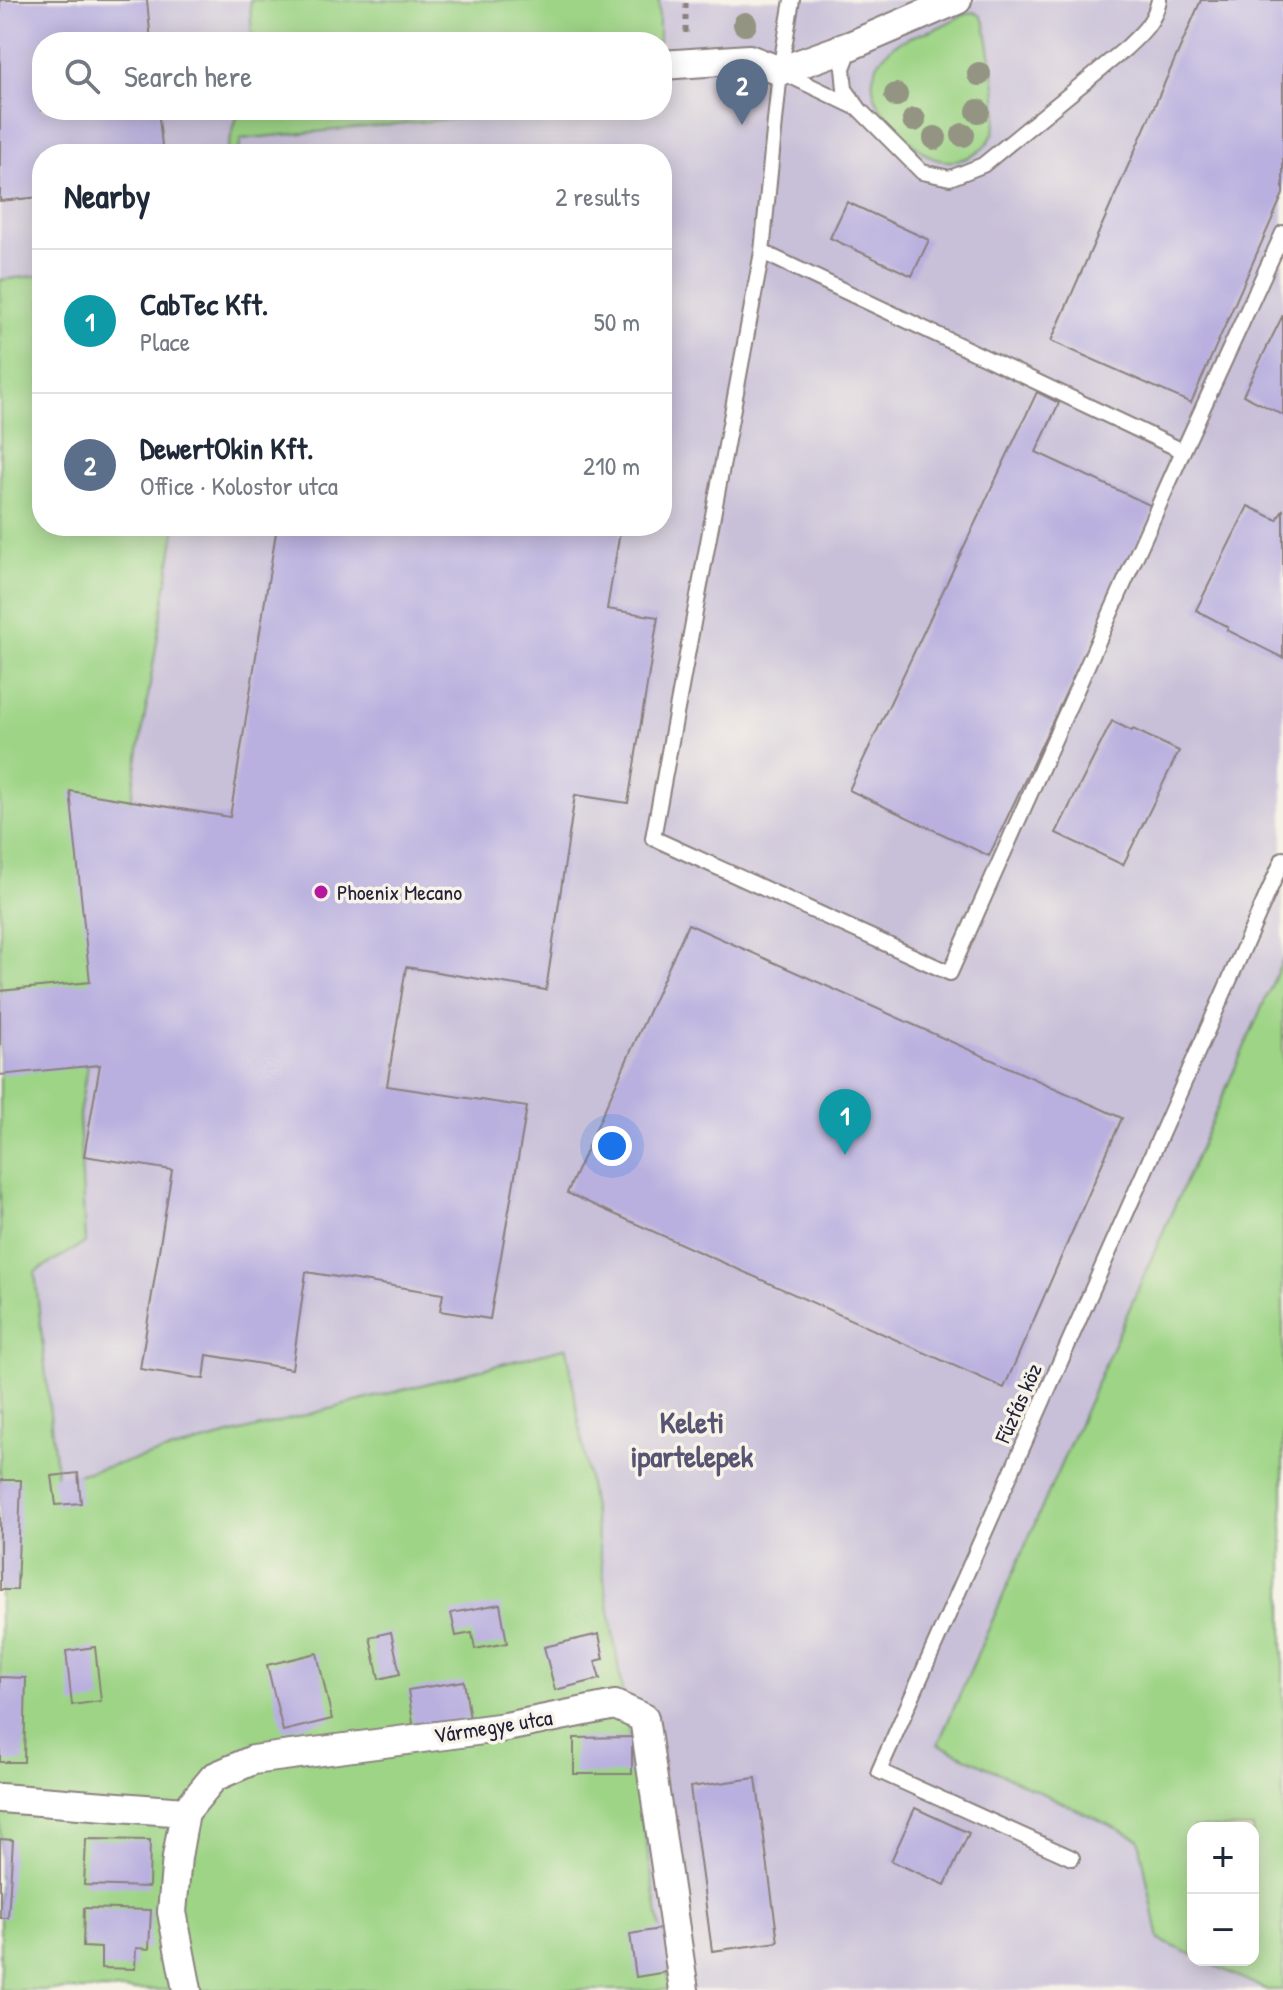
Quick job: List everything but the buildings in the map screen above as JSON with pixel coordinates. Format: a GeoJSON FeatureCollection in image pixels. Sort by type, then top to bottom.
{"type":"FeatureCollection","features":[{"type":"Feature","properties":{"kind":"street"},"geometry":{"type":"LineString","coordinates":[[672,64],[749,59],[780,71],[852,45],[957,0]]}},
{"type":"Feature","properties":{"kind":"street","name":"Vármegye utca"},"geometry":{"type":"LineString","coordinates":[[187,1990],[172,1912],[177,1857],[185,1812],[214,1777],[253,1760],[506,1727],[615,1705],[644,1718],[684,1990]]}},
{"type":"Feature","properties":{"kind":"street"},"geometry":{"type":"LineString","coordinates":[[0,1798],[185,1812]]}},
{"type":"Feature","properties":{"kind":"lane"},"geometry":{"type":"LineString","coordinates":[[792,0],[780,71],[762,252],[653,838],[950,973],[1283,233]]}},
{"type":"Feature","properties":{"kind":"lane"},"geometry":{"type":"LineString","coordinates":[[852,45],[843,68],[845,89],[860,110],[922,172],[950,178],[983,165],[1125,49],[1155,15],[1159,0]]}},
{"type":"Feature","properties":{"kind":"lane"},"geometry":{"type":"LineString","coordinates":[[780,71],[860,110]]}},
{"type":"Feature","properties":{"kind":"lane"},"geometry":{"type":"LineString","coordinates":[[762,252],[1183,451]]}},
{"type":"Feature","properties":{"kind":"lane","name":"Fűzfás köz"},"geometry":{"type":"LineString","coordinates":[[1072,1858],[879,1771],[1283,859]]}},
{"type":"Feature","properties":{"kind":"shaded area"},"geometry":{"type":"Polygon","coordinates":[[[0,0],[250,0],[252,32],[32,32],[32,120],[236,120],[229,144],[32,144],[32,276],[0,280],[0,0]]]}},
{"type":"Feature","properties":{"kind":"shaded area"},"geometry":{"type":"Polygon","coordinates":[[[659,0],[1283,0],[1283,959],[938,1744],[1139,1839],[1159,1940],[1187,1952],[1187,1966],[1216,1966],[1267,1990],[670,1990],[57,1480],[35,1272],[85,1242],[79,1115],[174,536],[672,536],[672,144],[239,144],[240,139],[439,120],[672,120],[672,32],[659,32],[659,0]]]}},
{"type":"Feature","properties":{"kind":"green space"},"geometry":{"type":"Polygon","coordinates":[[[250,0],[659,0],[659,32],[252,32],[250,0]]]}},
{"type":"Feature","properties":{"kind":"green space"},"geometry":{"type":"Polygon","coordinates":[[[974,12],[981,16],[985,24],[996,95],[996,123],[993,134],[983,148],[961,160],[943,161],[922,152],[880,108],[873,83],[875,70],[882,58],[899,42],[974,12]]]}},
{"type":"Feature","properties":{"kind":"green space"},"geometry":{"type":"Polygon","coordinates":[[[236,120],[440,120],[241,139],[240,144],[229,144],[236,120]]]}},
{"type":"Feature","properties":{"kind":"green space"},"geometry":{"type":"Polygon","coordinates":[[[32,276],[32,536],[174,536],[79,1115],[85,1243],[35,1272],[57,1480],[567,1347],[670,1990],[0,1990],[0,280],[32,276]]]}},
{"type":"Feature","properties":{"kind":"green space"},"geometry":{"type":"Polygon","coordinates":[[[1283,959],[1283,1990],[1267,1990],[1216,1966],[1259,1966],[1259,1822],[1187,1822],[1187,1952],[1159,1940],[1139,1839],[938,1744],[1283,959]]]}},
{"type":"Feature","properties":{"kind":"place","name":"DewertOkin Kft."},"geometry":{"type":"Point","coordinates":[742,125]}},
{"type":"Feature","properties":{"kind":"place","name":"Phoenix Mecano"},"geometry":{"type":"Point","coordinates":[321,892]}},
{"type":"Feature","properties":{"kind":"place","name":"CabTec Kft."},"geometry":{"type":"Point","coordinates":[845,1155]}},
{"type":"Feature","properties":{"kind":"district","name":"Keleti ipartelepek"},"geometry":{"type":"Point","coordinates":[692,1439]}}]}
